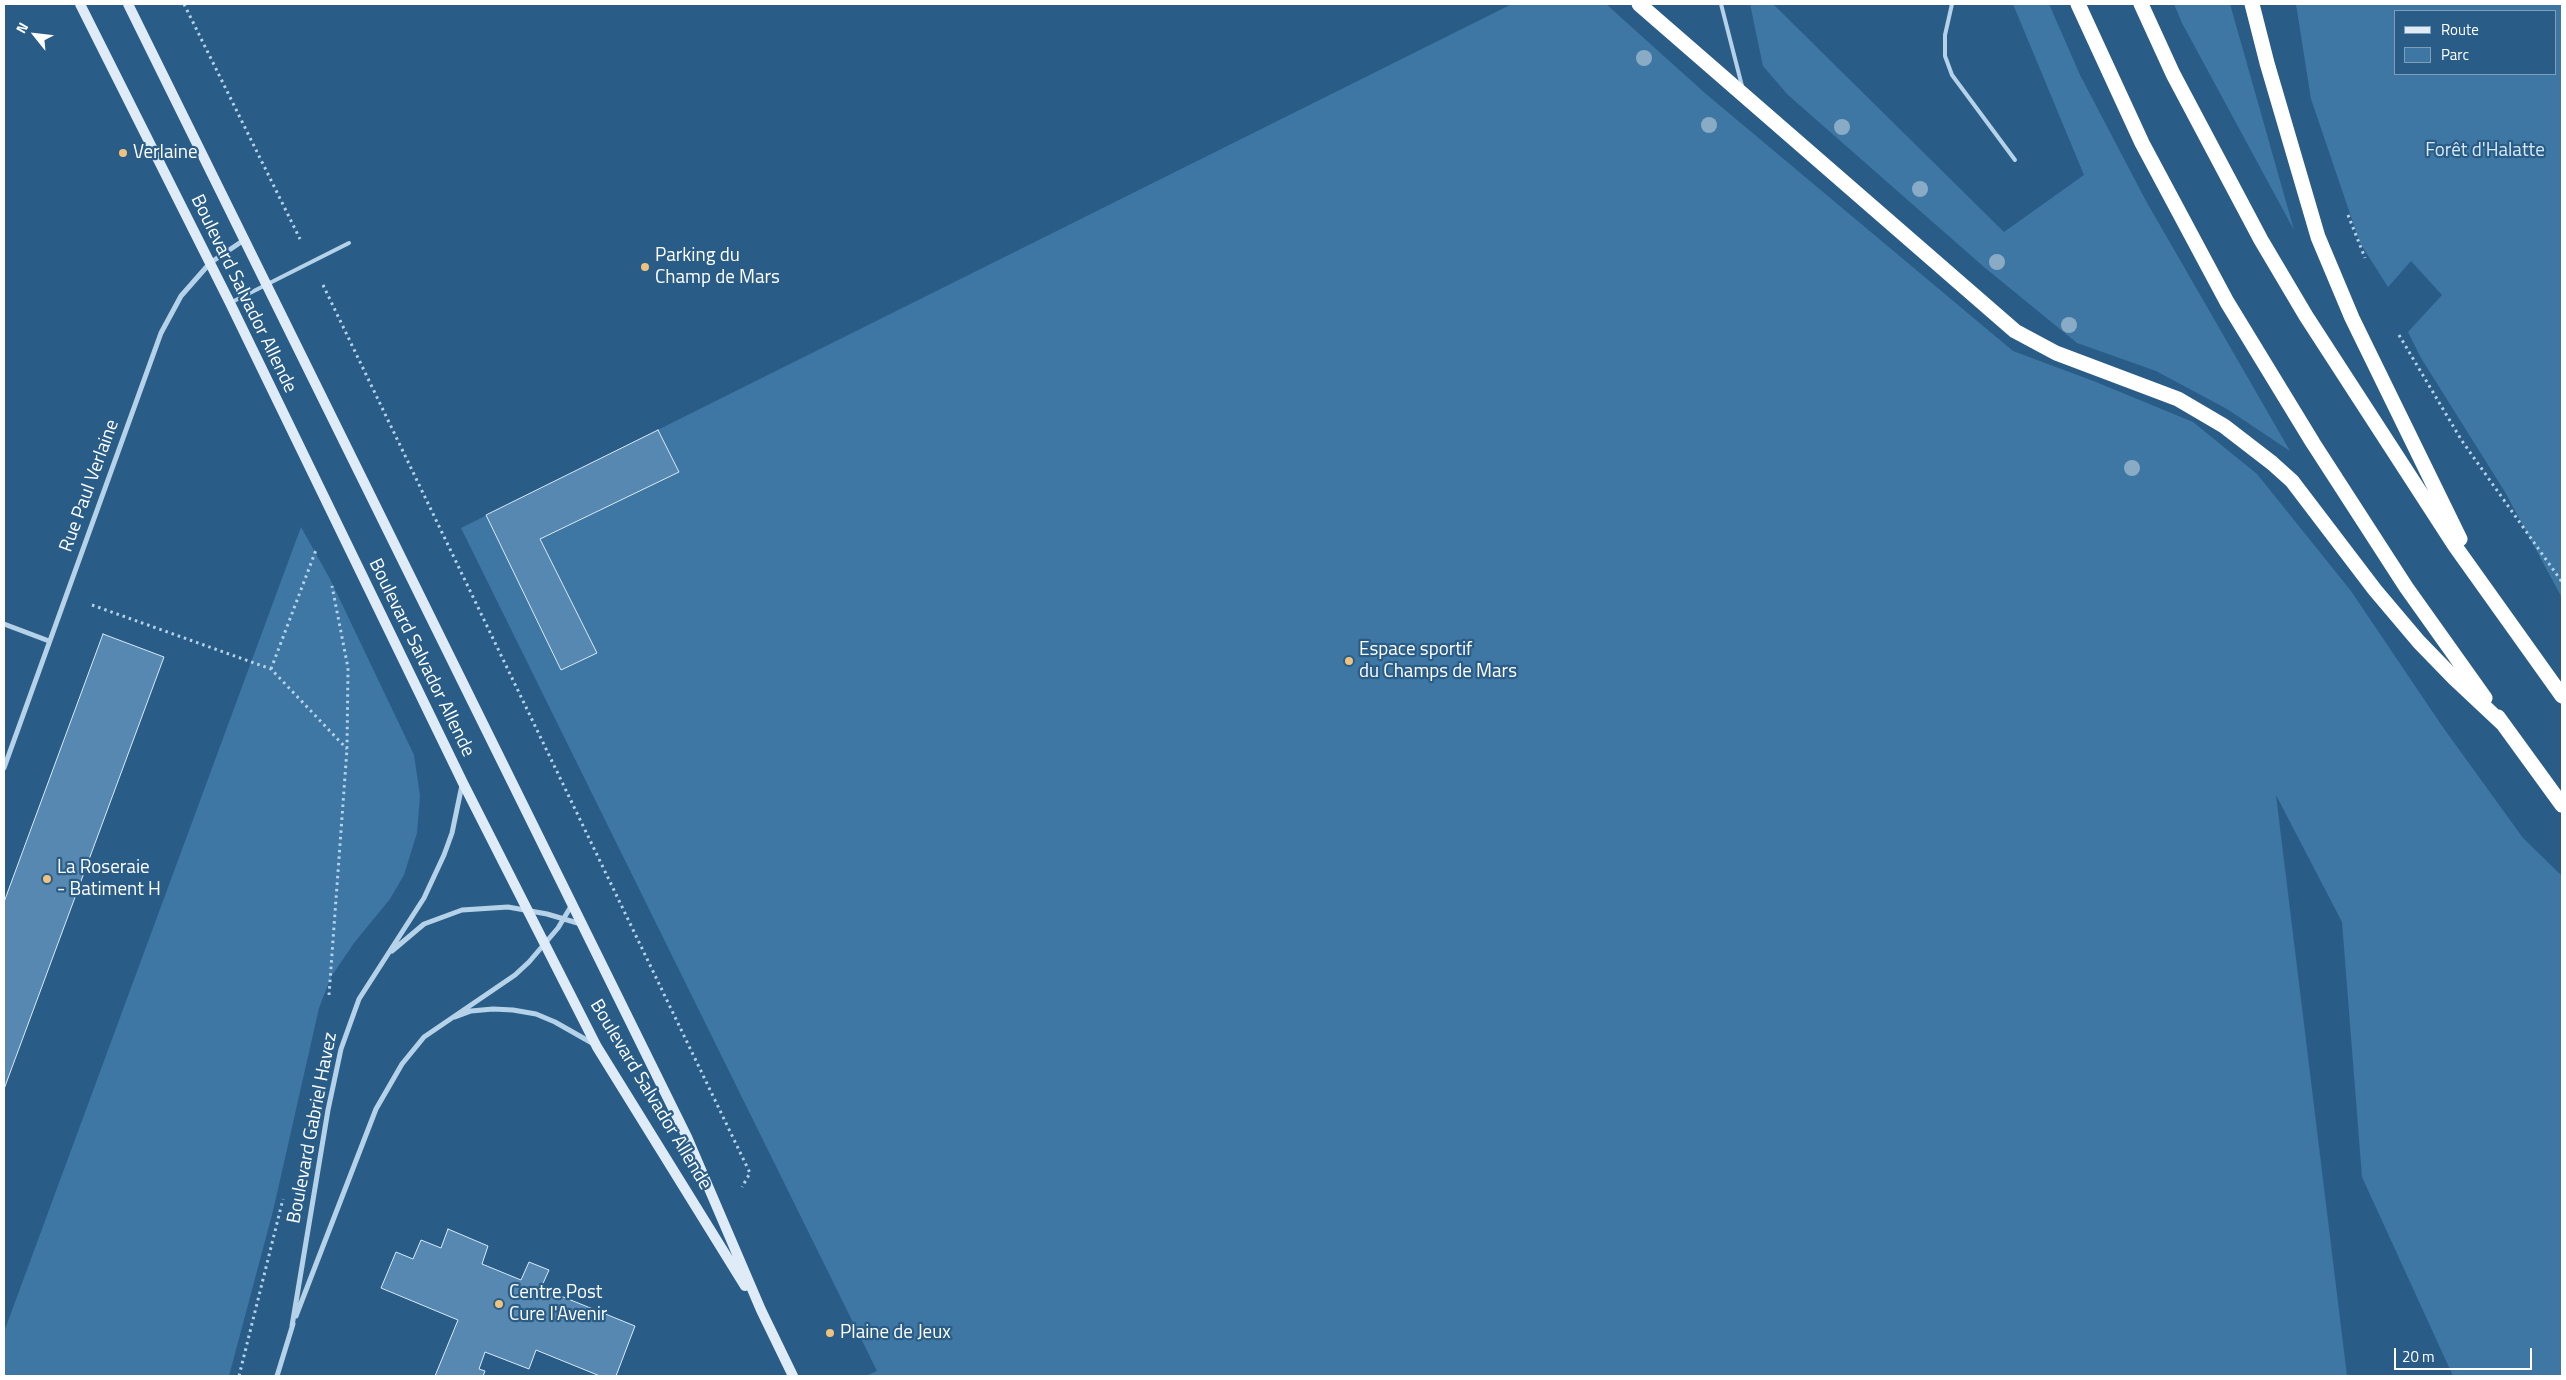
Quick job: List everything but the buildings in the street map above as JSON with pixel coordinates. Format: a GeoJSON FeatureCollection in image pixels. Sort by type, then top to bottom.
{"type":"FeatureCollection","features":[{"type":"Feature","properties":{"kind":"highway"},"geometry":{"type":"LineString","coordinates":[[1640,4],[2015,331],[2056,353],[2178,399],[2217,422],[2266,458],[2292,481],[2363,574],[2419,642],[2454,678],[2504,724]]}},
{"type":"Feature","properties":{"kind":"highway"},"geometry":{"type":"LineString","coordinates":[[2078,4],[2142,143],[2227,302],[2313,443],[2406,587],[2562,805]]}},
{"type":"Feature","properties":{"kind":"highway"},"geometry":{"type":"LineString","coordinates":[[2141,4],[2195,115],[2261,240],[2306,316],[2406,472],[2562,696]]}},
{"type":"Feature","properties":{"kind":"highway"},"geometry":{"type":"LineString","coordinates":[[2252,4],[2267,63],[2318,237],[2352,318],[2483,585]]}},
{"type":"Feature","properties":{"kind":"street","name":"Boulevard Salvador Allende"},"geometry":{"type":"LineString","coordinates":[[80,4],[230,303],[463,783],[597,1047],[760,1310]]}},
{"type":"Feature","properties":{"kind":"street","name":"Boulevard Salvador Allende"},"geometry":{"type":"LineString","coordinates":[[128,4],[585,926],[687,1136],[760,1310],[793,1376]]}},
{"type":"Feature","properties":{"kind":"street","name":"Rue Paul Verlaine"},"geometry":{"type":"LineString","coordinates":[[4,768],[161,333],[181,296],[210,263],[244,240]]}},
{"type":"Feature","properties":{"kind":"street"},"geometry":{"type":"LineString","coordinates":[[4,624],[49,641]]}},
{"type":"Feature","properties":{"kind":"street","name":"Boulevard Gabriel Havez"},"geometry":{"type":"LineString","coordinates":[[292,1326],[336,1066],[353,1015],[372,977],[410,920],[435,875],[452,833],[463,783]]}},
{"type":"Feature","properties":{"kind":"street","name":"Boulevard Gabriel Havez"},"geometry":{"type":"LineString","coordinates":[[277,1376],[292,1326],[384,1094],[412,1051],[447,1019],[515,975],[546,944],[573,902]]}},
{"type":"Feature","properties":{"kind":"street"},"geometry":{"type":"LineString","coordinates":[[372,977],[387,956],[405,939],[424,924],[443,915],[484,907],[527,909],[585,926]]}},
{"type":"Feature","properties":{"kind":"street","name":"Boulevard Gabriel Havez"},"geometry":{"type":"LineString","coordinates":[[447,1019],[471,1011],[492,1008],[536,1014],[555,1022],[597,1047]]}},
{"type":"Feature","properties":{"kind":"lane"},"geometry":{"type":"LineString","coordinates":[[1721,4],[1745,96]]}},
{"type":"Feature","properties":{"kind":"lane"},"geometry":{"type":"LineString","coordinates":[[1952,4],[1945,35],[1945,56],[1952,75],[2015,160]]}},
{"type":"Feature","properties":{"kind":"lane"},"geometry":{"type":"LineString","coordinates":[[230,303],[348,243]]}},
{"type":"Feature","properties":{"kind":"path"},"geometry":{"type":"LineString","coordinates":[[184,4],[312,262],[750,1173],[722,1217]]}},
{"type":"Feature","properties":{"kind":"path"},"geometry":{"type":"LineString","coordinates":[[2345,209],[2367,263]]}},
{"type":"Feature","properties":{"kind":"path"},"geometry":{"type":"LineString","coordinates":[[2398,334],[2462,441],[2562,582]]}},
{"type":"Feature","properties":{"kind":"path"},"geometry":{"type":"LineString","coordinates":[[271,669],[318,544]]}},
{"type":"Feature","properties":{"kind":"path"},"geometry":{"type":"LineString","coordinates":[[329,1003],[347,749],[348,668],[330,579]]}},
{"type":"Feature","properties":{"kind":"path"},"geometry":{"type":"LineString","coordinates":[[66,596],[271,669],[347,749]]}},
{"type":"Feature","properties":{"kind":"path"},"geometry":{"type":"LineString","coordinates":[[239,1376],[284,1196]]}},
{"type":"Feature","properties":{"kind":"green space","name":"Espace sportif du Champs de Mars"},"geometry":{"type":"Polygon","coordinates":[[[1506,4],[1606,4],[1706,94],[2013,351],[2096,382],[2193,422],[2257,474],[2351,591],[2442,726],[2523,838],[2562,876],[2562,1376],[2453,1376],[2362,1177],[2342,922],[2276,795],[2347,1376],[866,1376],[877,1371],[461,528],[1510,5],[1506,4]]]}},
{"type":"Feature","properties":{"kind":"green space"},"geometry":{"type":"Polygon","coordinates":[[[1750,4],[1773,4],[2004,232],[2084,175],[2013,4],[2049,4],[2080,75],[2146,201],[2290,451],[2227,409],[2156,371],[2077,343],[1984,267],[1788,95],[1763,66],[1750,4]]]}},
{"type":"Feature","properties":{"kind":"green space"},"geometry":{"type":"Polygon","coordinates":[[[2174,4],[2230,4],[2294,230],[2182,23],[2174,4]]]}},
{"type":"Feature","properties":{"kind":"green space","name":"Forêt d'Halatte"},"geometry":{"type":"Polygon","coordinates":[[[2296,4],[2562,4],[2562,598],[2505,492],[2421,358],[2408,332],[2442,295],[2411,261],[2388,287],[2360,243],[2311,99],[2296,4]]]}},
{"type":"Feature","properties":{"kind":"green space"},"geometry":{"type":"Polygon","coordinates":[[[301,527],[330,579],[414,755],[420,796],[417,833],[404,875],[390,899],[354,943],[331,977],[319,1008],[273,1211],[229,1376],[4,1376],[4,1332],[301,527]]]}},
{"type":"Feature","properties":{"kind":"place","name":"Verlaine"},"geometry":{"type":"Point","coordinates":[123,153]}},
{"type":"Feature","properties":{"kind":"place","name":"Parking du Champ de Mars"},"geometry":{"type":"Point","coordinates":[645,267]}},
{"type":"Feature","properties":{"kind":"place","name":"Espace sportif du Champs de Mars"},"geometry":{"type":"Point","coordinates":[1349,661]}},
{"type":"Feature","properties":{"kind":"place","name":"La Roseraie - Batiment H"},"geometry":{"type":"Point","coordinates":[47,879]}},
{"type":"Feature","properties":{"kind":"place","name":"Centre Post Cure l'Avenir"},"geometry":{"type":"Point","coordinates":[499,1304]}},
{"type":"Feature","properties":{"kind":"place","name":"Plaine de Jeux"},"geometry":{"type":"Point","coordinates":[830,1333]}}]}
